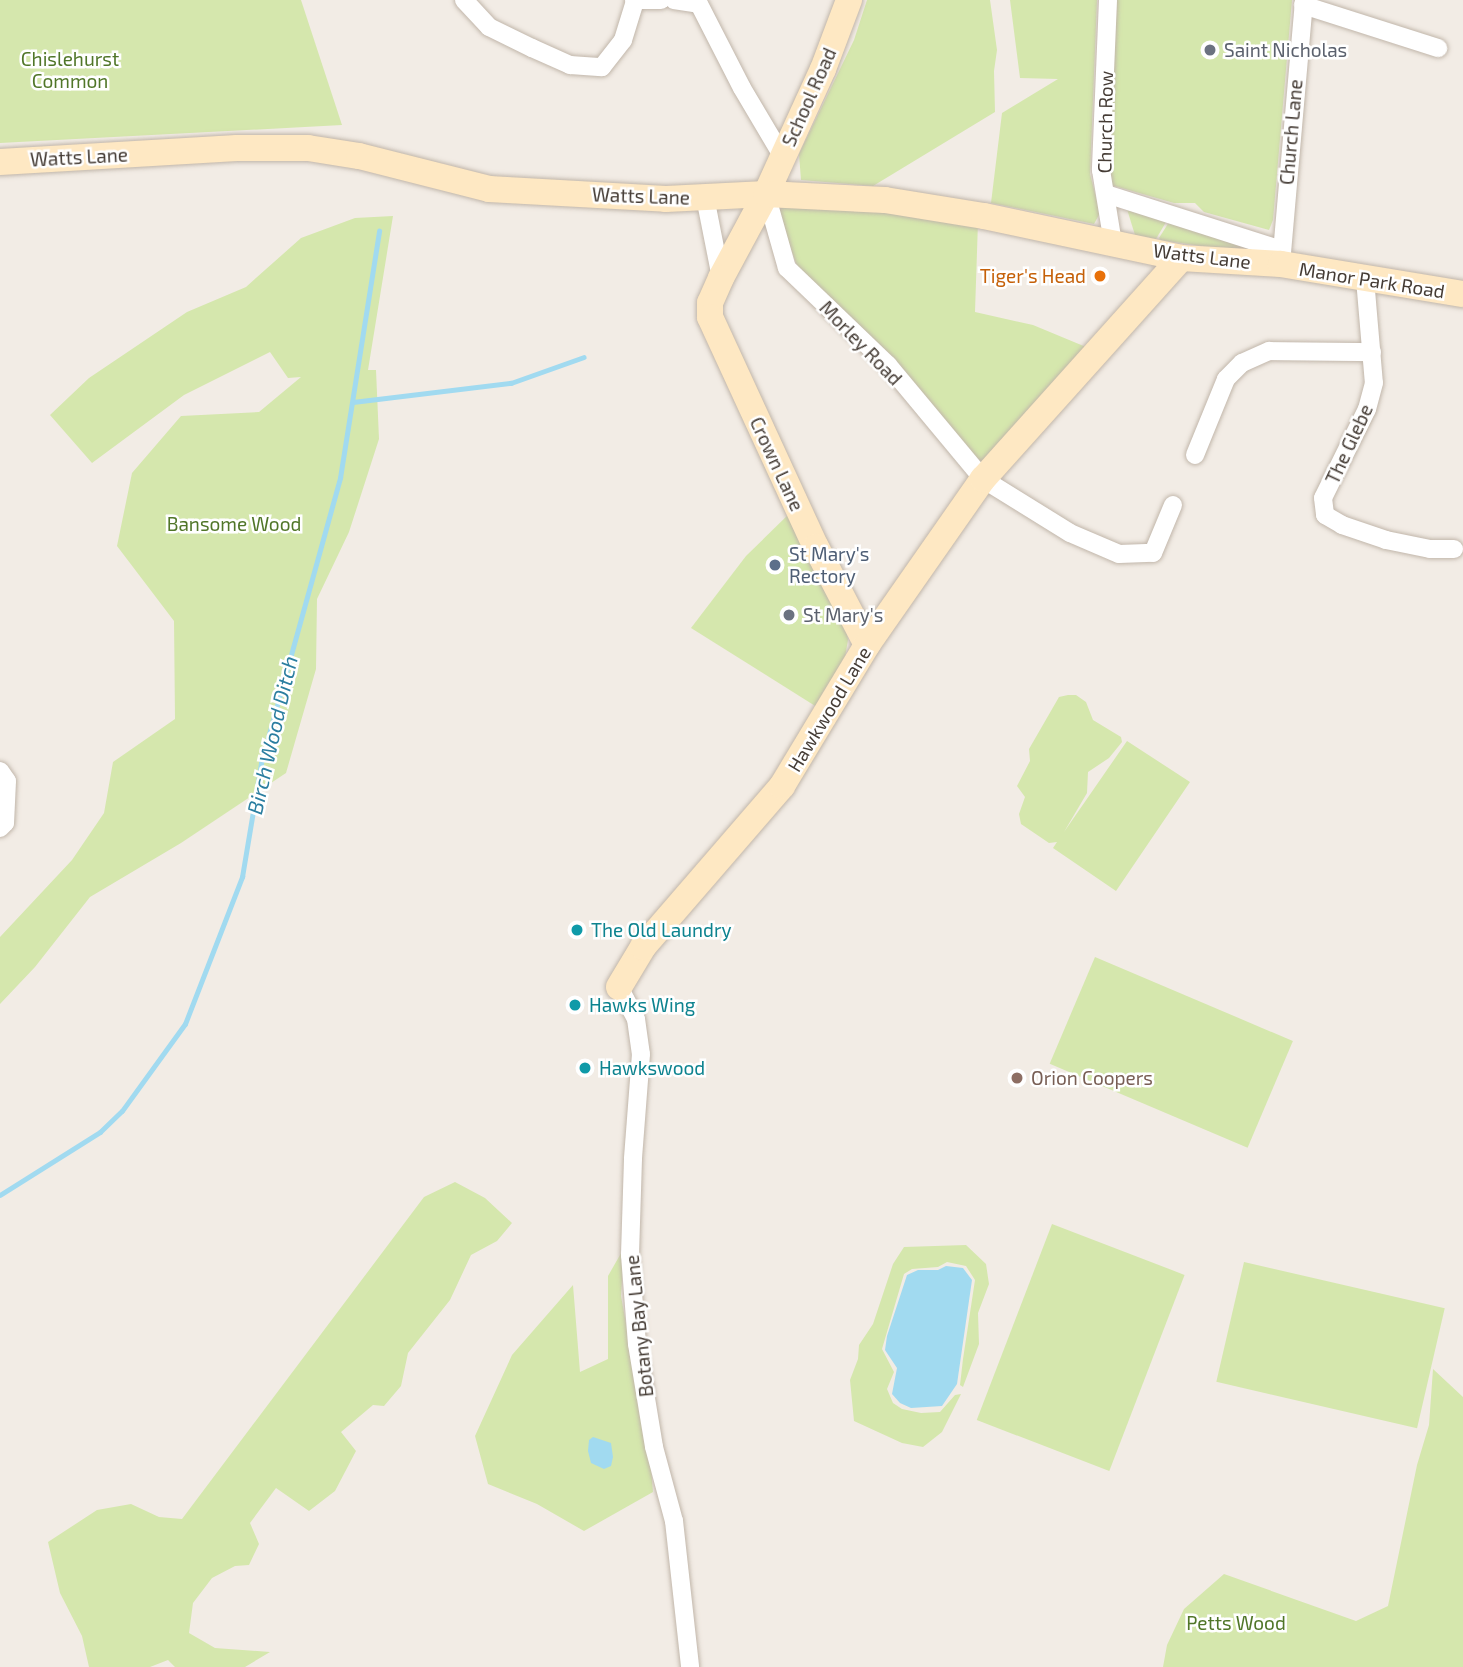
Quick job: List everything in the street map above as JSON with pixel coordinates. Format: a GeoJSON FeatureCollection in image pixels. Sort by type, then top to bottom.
{"type":"FeatureCollection","features":[{"type":"Feature","properties":{"kind":"street"},"geometry":{"type":"LineString","coordinates":[[464,0],[489,27],[532,48],[570,65],[602,67],[623,40],[634,0],[661,0]]}},
{"type":"Feature","properties":{"kind":"street"},"geometry":{"type":"LineString","coordinates":[[674,0],[699,4],[742,88],[783,157]]}},
{"type":"Feature","properties":{"kind":"street","name":"School Road"},"geometry":{"type":"LineString","coordinates":[[766,194],[824,65],[849,0]]}},
{"type":"Feature","properties":{"kind":"street","name":"Church Row"},"geometry":{"type":"LineString","coordinates":[[1108,0],[1101,170],[1113,243]]}},
{"type":"Feature","properties":{"kind":"street"},"geometry":{"type":"LineString","coordinates":[[1303,2],[1438,48]]}},
{"type":"Feature","properties":{"kind":"street","name":"Church Lane"},"geometry":{"type":"LineString","coordinates":[[1281,257],[1303,2]]}},
{"type":"Feature","properties":{"kind":"street","name":"Watts Lane"},"geometry":{"type":"LineString","coordinates":[[0,162],[237,148],[308,148],[359,156],[489,189],[666,199],[766,194],[885,200],[1181,258],[1281,257]]}},
{"type":"Feature","properties":{"kind":"street","name":"Crown Lane"},"geometry":{"type":"LineString","coordinates":[[766,194],[721,278],[710,303],[710,317],[721,346],[816,547],[867,645]]}},
{"type":"Feature","properties":{"kind":"street","name":"Morley Road"},"geometry":{"type":"LineString","coordinates":[[766,194],[787,268],[888,365],[983,479],[1070,533],[1119,554],[1153,553],[1173,505]]}},
{"type":"Feature","properties":{"kind":"street","name":"Manor Park Road"},"geometry":{"type":"LineString","coordinates":[[1106,194],[1281,257],[1365,279],[1463,295]]}},
{"type":"Feature","properties":{"kind":"street","name":"Crown Lane"},"geometry":{"type":"LineString","coordinates":[[705,197],[721,278]]}},
{"type":"Feature","properties":{"kind":"street"},"geometry":{"type":"LineString","coordinates":[[1140,249],[1143,299]]}},
{"type":"Feature","properties":{"kind":"street","name":"Hawkwood Lane"},"geometry":{"type":"LineString","coordinates":[[619,987],[643,947],[782,786],[867,645],[983,479],[1181,258]]}},
{"type":"Feature","properties":{"kind":"street","name":"The Glebe"},"geometry":{"type":"LineString","coordinates":[[1365,279],[1374,383],[1367,409],[1322,498],[1325,515],[1342,525],[1386,540],[1430,549],[1454,549]]}},
{"type":"Feature","properties":{"kind":"street"},"geometry":{"type":"LineString","coordinates":[[1195,455],[1226,379],[1242,363],[1269,351],[1372,352]]}},
{"type":"Feature","properties":{"kind":"street"},"geometry":{"type":"LineString","coordinates":[[0,771],[7,781],[5,823],[0,828]]}},
{"type":"Feature","properties":{"kind":"street","name":"Botany Bay Lane"},"geometry":{"type":"LineString","coordinates":[[619,987],[636,1019],[641,1054],[634,1132],[631,1255],[637,1344],[654,1447],[674,1521],[690,1667]]}},
{"type":"Feature","properties":{"kind":"green space","name":"Chislehurst Common"},"geometry":{"type":"Polygon","coordinates":[[[0,0],[301,0],[342,125],[0,143],[0,0]]]}},
{"type":"Feature","properties":{"kind":"green space"},"geometry":{"type":"Polygon","coordinates":[[[867,0],[990,0],[997,50],[994,71],[995,112],[873,186],[801,180],[799,154],[854,40],[867,0]]]}},
{"type":"Feature","properties":{"kind":"green space"},"geometry":{"type":"Polygon","coordinates":[[[1010,0],[1097,0],[1090,174],[1100,213],[1094,224],[991,203],[1002,113],[1058,79],[1020,78],[1010,0]]]}},
{"type":"Feature","properties":{"kind":"green space"},"geometry":{"type":"Polygon","coordinates":[[[1117,0],[1292,0],[1273,220],[1269,230],[1204,212],[1195,203],[1174,203],[1111,185],[1108,168],[1117,0]]]}},
{"type":"Feature","properties":{"kind":"green space"},"geometry":{"type":"Polygon","coordinates":[[[775,206],[896,210],[978,222],[975,312],[1033,325],[1086,347],[981,467],[799,271],[775,206]]]}},
{"type":"Feature","properties":{"kind":"green space"},"geometry":{"type":"Polygon","coordinates":[[[1126,206],[1169,217],[1156,239],[1135,235],[1126,206]]]}},
{"type":"Feature","properties":{"kind":"green space","name":"Bansome Wood"},"geometry":{"type":"Polygon","coordinates":[[[393,216],[368,370],[376,370],[379,439],[349,532],[317,599],[316,669],[286,773],[181,843],[90,897],[35,967],[0,1004],[0,937],[72,860],[104,813],[113,762],[175,719],[174,621],[117,546],[132,473],[181,416],[259,412],[301,377],[288,378],[270,352],[184,395],[92,463],[50,415],[89,378],[187,312],[246,287],[301,238],[355,218],[393,216]]]}},
{"type":"Feature","properties":{"kind":"green space"},"geometry":{"type":"Polygon","coordinates":[[[1171,219],[1256,249],[1208,247],[1161,240],[1159,238],[1171,219]]]}},
{"type":"Feature","properties":{"kind":"green space"},"geometry":{"type":"Polygon","coordinates":[[[791,512],[845,619],[848,640],[845,657],[820,709],[691,628],[746,556],[791,512]]]}},
{"type":"Feature","properties":{"kind":"green space"},"geometry":{"type":"Polygon","coordinates":[[[1076,695],[1086,702],[1093,720],[1121,737],[1122,742],[1109,758],[1088,772],[1087,793],[1064,832],[1127,741],[1190,782],[1116,891],[1053,848],[1057,842],[1049,843],[1021,824],[1019,814],[1025,797],[1017,786],[1030,761],[1029,749],[1059,697],[1076,695]]]}},
{"type":"Feature","properties":{"kind":"green space"},"geometry":{"type":"Polygon","coordinates":[[[1095,957],[1293,1041],[1248,1148],[1050,1064],[1095,957]]]}},
{"type":"Feature","properties":{"kind":"green space"},"geometry":{"type":"Polygon","coordinates":[[[455,1182],[485,1198],[512,1223],[497,1241],[471,1255],[450,1300],[408,1353],[401,1386],[384,1406],[373,1405],[341,1432],[356,1451],[335,1491],[309,1511],[276,1488],[250,1523],[259,1544],[249,1565],[235,1566],[212,1578],[193,1603],[189,1633],[215,1648],[270,1652],[245,1667],[175,1667],[168,1660],[150,1667],[89,1667],[82,1636],[60,1593],[48,1542],[97,1510],[131,1504],[159,1517],[182,1519],[424,1197],[455,1182]]]}},
{"type":"Feature","properties":{"kind":"green space"},"geometry":{"type":"Polygon","coordinates":[[[1052,1224],[1185,1275],[1109,1471],[977,1420],[1052,1224]]]}},
{"type":"Feature","properties":{"kind":"green space"},"geometry":{"type":"Polygon","coordinates":[[[966,1245],[986,1264],[989,1284],[978,1313],[979,1344],[963,1387],[960,1385],[975,1280],[966,1266],[947,1262],[938,1267],[912,1269],[904,1274],[882,1349],[894,1372],[887,1389],[893,1403],[902,1409],[921,1413],[940,1412],[955,1395],[961,1394],[942,1432],[923,1447],[902,1443],[854,1421],[850,1380],[858,1359],[859,1345],[873,1324],[893,1264],[904,1247],[966,1245]]]}},
{"type":"Feature","properties":{"kind":"green space"},"geometry":{"type":"Polygon","coordinates":[[[624,1248],[621,1296],[650,1456],[653,1492],[584,1531],[537,1504],[488,1484],[475,1436],[512,1355],[573,1285],[580,1372],[608,1359],[608,1276],[624,1248]]]}},
{"type":"Feature","properties":{"kind":"green space"},"geometry":{"type":"Polygon","coordinates":[[[1244,1262],[1445,1308],[1417,1428],[1216,1382],[1244,1262]]]}},
{"type":"Feature","properties":{"kind":"green space","name":"Petts Wood"},"geometry":{"type":"Polygon","coordinates":[[[1433,1369],[1463,1397],[1463,1667],[1163,1667],[1167,1645],[1184,1609],[1224,1574],[1356,1621],[1388,1606],[1417,1465],[1429,1425],[1433,1369]]]}},
{"type":"Feature","properties":{"kind":"water"},"geometry":{"type":"Polygon","coordinates":[[[946,1266],[963,1268],[972,1280],[957,1384],[942,1406],[911,1408],[900,1403],[892,1394],[897,1368],[885,1350],[887,1336],[907,1275],[918,1270],[938,1270],[946,1266]]]}},
{"type":"Feature","properties":{"kind":"water"},"geometry":{"type":"Polygon","coordinates":[[[593,1437],[611,1443],[611,1466],[604,1469],[591,1463],[588,1451],[589,1440],[593,1437]]]}},
{"type":"Feature","properties":{"kind":"waterway","name":"Birch Wood Ditch"},"geometry":{"type":"LineString","coordinates":[[0,1195],[100,1132],[122,1111],[185,1024],[242,877],[261,763],[340,478],[379,231]]}},
{"type":"Feature","properties":{"kind":"waterway"},"geometry":{"type":"LineString","coordinates":[[353,402],[511,383],[584,357]]}},
{"type":"Feature","properties":{"kind":"place","name":"Saint Nicholas"},"geometry":{"type":"Point","coordinates":[1210,50]}},
{"type":"Feature","properties":{"kind":"place","name":"Tiger's Head"},"geometry":{"type":"Point","coordinates":[1100,276]}},
{"type":"Feature","properties":{"kind":"place","name":"St Mary's Rectory"},"geometry":{"type":"Point","coordinates":[775,565]}},
{"type":"Feature","properties":{"kind":"place","name":"St Mary's"},"geometry":{"type":"Point","coordinates":[789,615]}},
{"type":"Feature","properties":{"kind":"place","name":"The Old Laundry"},"geometry":{"type":"Point","coordinates":[577,930]}},
{"type":"Feature","properties":{"kind":"place","name":"Hawks Wing"},"geometry":{"type":"Point","coordinates":[575,1005]}},
{"type":"Feature","properties":{"kind":"place","name":"Hawkswood"},"geometry":{"type":"Point","coordinates":[585,1068]}},
{"type":"Feature","properties":{"kind":"place","name":"Orion Coopers"},"geometry":{"type":"Point","coordinates":[1017,1078]}}]}
